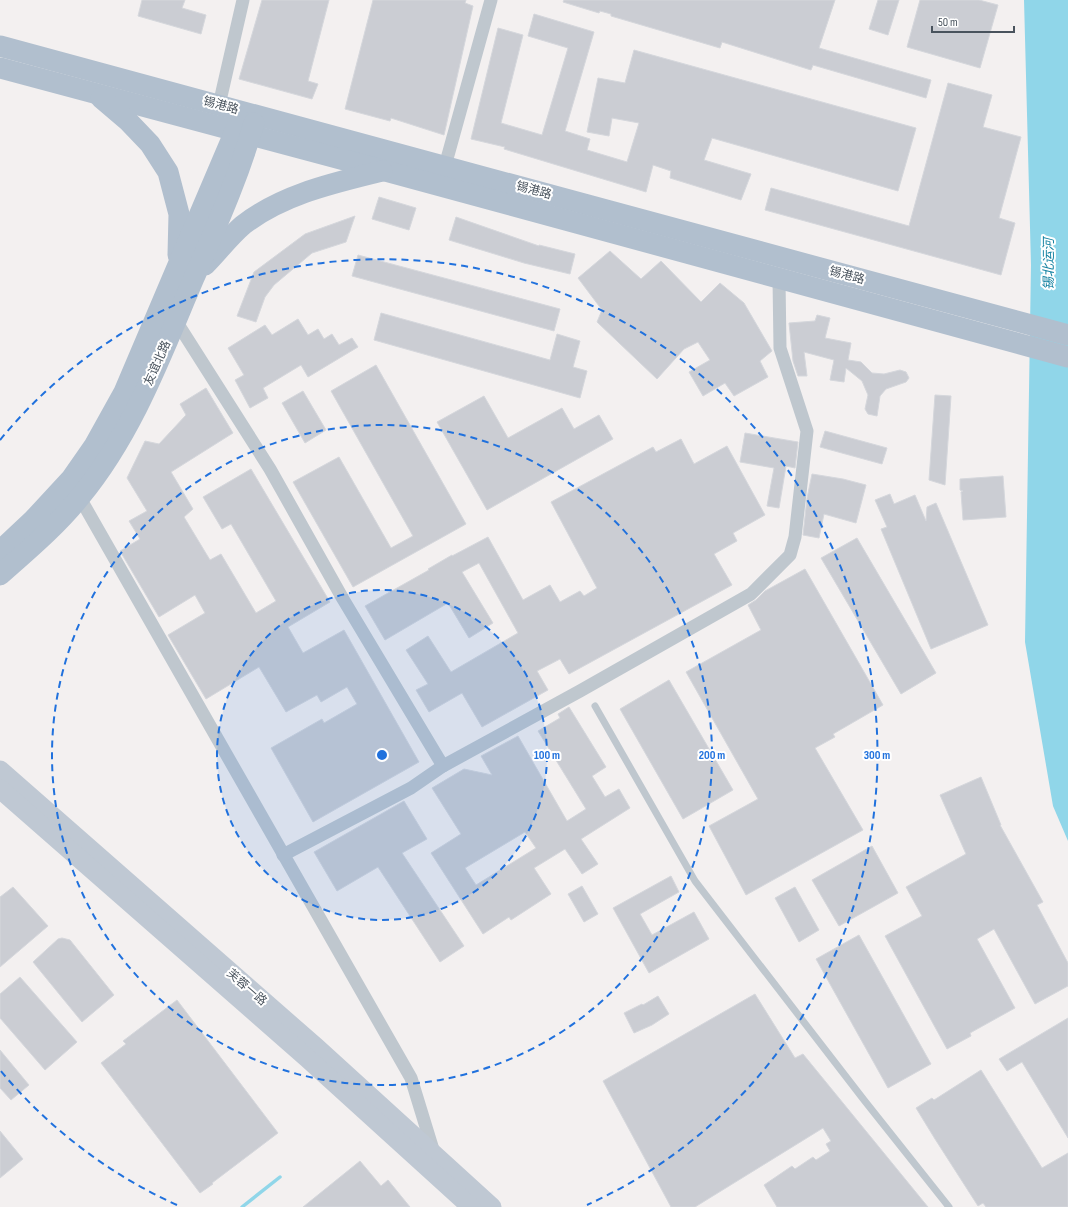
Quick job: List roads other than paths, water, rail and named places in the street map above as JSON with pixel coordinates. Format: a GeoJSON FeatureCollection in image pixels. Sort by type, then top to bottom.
{"type":"FeatureCollection","features":[{"type":"Feature","properties":{"kind":"main road","name":"锡港路"},"geometry":{"type":"LineString","coordinates":[[0,46],[249,112],[1068,335]]}},
{"type":"Feature","properties":{"kind":"main road","name":"锡港路"},"geometry":{"type":"LineString","coordinates":[[0,68],[382,170],[1068,357]]}},
{"type":"Feature","properties":{"kind":"main road"},"geometry":{"type":"LineString","coordinates":[[96,94],[128,121],[150,144],[168,172],[179,214],[186,272]]}},
{"type":"Feature","properties":{"kind":"main road","name":"友谊北路"},"geometry":{"type":"LineString","coordinates":[[0,551],[33,520],[71,479],[94,446],[230,192],[249,112]]}},
{"type":"Feature","properties":{"kind":"main road"},"geometry":{"type":"LineString","coordinates":[[186,272],[244,225],[277,203],[328,185],[382,170]]}},
{"type":"Feature","properties":{"kind":"main road","name":"友谊北路"},"geometry":{"type":"LineString","coordinates":[[0,575],[38,541],[80,498],[105,464],[132,418],[176,321],[186,272]]}},
{"type":"Feature","properties":{"kind":"street"},"geometry":{"type":"LineString","coordinates":[[219,105],[243,0]]}},
{"type":"Feature","properties":{"kind":"street"},"geometry":{"type":"LineString","coordinates":[[445,166],[491,0]]}},
{"type":"Feature","properties":{"kind":"street"},"geometry":{"type":"LineString","coordinates":[[283,855],[411,788],[443,766],[580,691],[751,594],[790,555],[795,537],[807,431],[780,348],[779,279]]}},
{"type":"Feature","properties":{"kind":"street"},"geometry":{"type":"LineString","coordinates":[[176,321],[270,469],[343,599],[443,766]]}},
{"type":"Feature","properties":{"kind":"street"},"geometry":{"type":"LineString","coordinates":[[80,498],[411,1078],[442,1181]]}},
{"type":"Feature","properties":{"kind":"street","name":"芙蓉一路"},"geometry":{"type":"LineString","coordinates":[[0,770],[316,1047],[492,1207]]}},
{"type":"Feature","properties":{"kind":"street","name":"芙蓉一路"},"geometry":{"type":"LineString","coordinates":[[0,789],[307,1058],[471,1207]]}},
{"type":"Feature","properties":{"kind":"lane"},"geometry":{"type":"LineString","coordinates":[[595,706],[695,881],[864,1100],[949,1207]]}},
{"type":"Feature","properties":{"kind":"water","name":"锡北运河"},"geometry":{"type":"Polygon","coordinates":[[[1024,0],[1068,0],[1068,841],[1053,806],[1025,642],[1031,265],[1024,0]]]}},
{"type":"Feature","properties":{"kind":"waterway"},"geometry":{"type":"LineString","coordinates":[[242,1207],[280,1177]]}}]}
